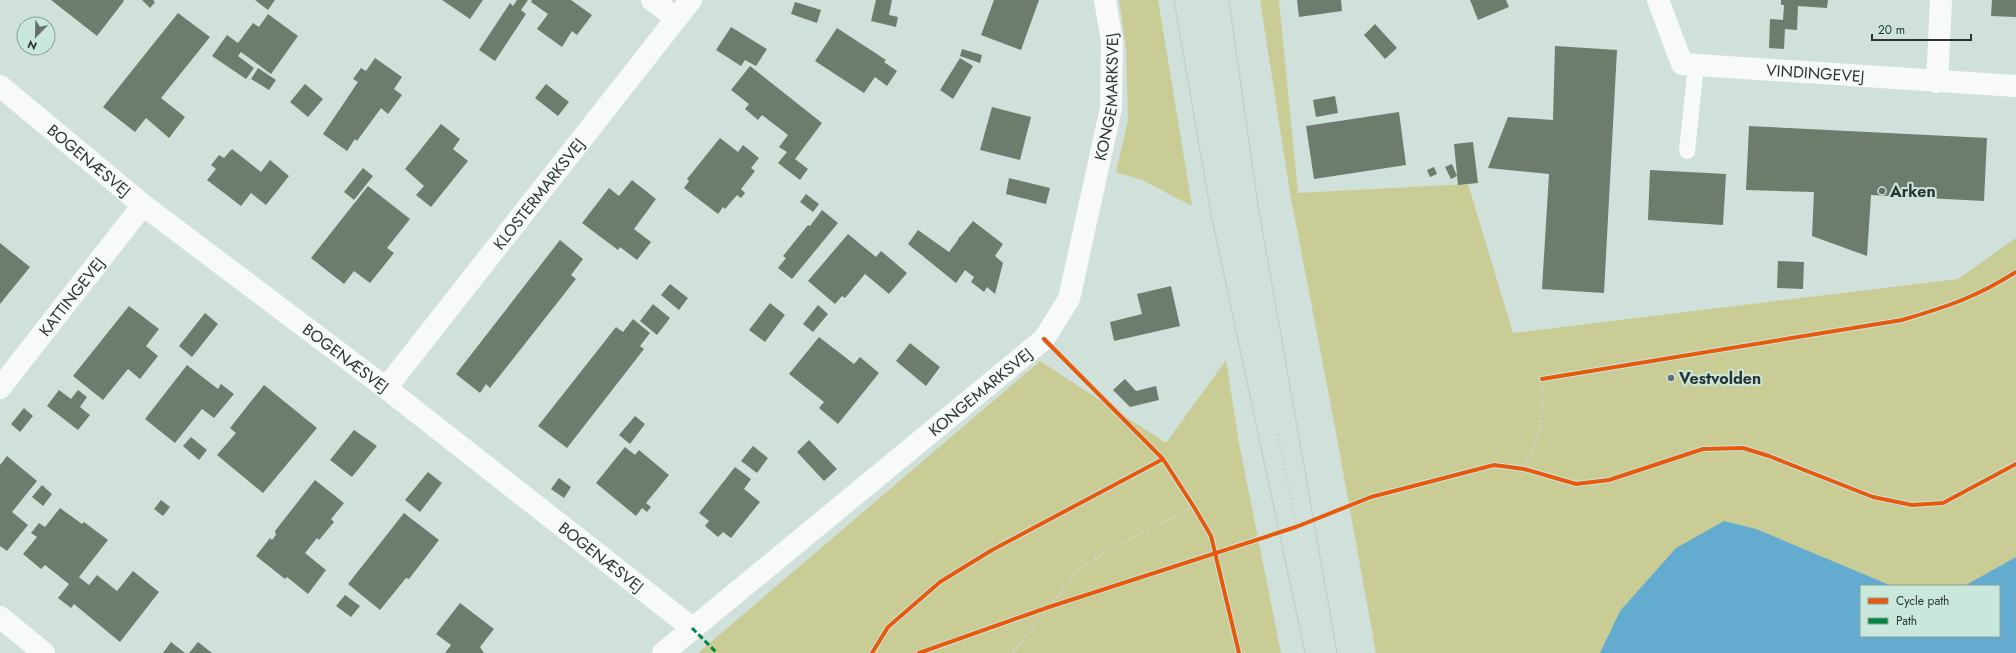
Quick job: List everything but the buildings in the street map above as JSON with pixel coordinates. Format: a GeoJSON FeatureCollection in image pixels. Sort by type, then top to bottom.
{"type":"FeatureCollection","features":[{"type":"Feature","properties":{"kind":"street"},"geometry":{"type":"LineString","coordinates":[[652,0],[676,18]]}},
{"type":"Feature","properties":{"kind":"street","name":"KLOSTERMARKSVEJ"},"geometry":{"type":"LineString","coordinates":[[386,388],[691,0]]}},
{"type":"Feature","properties":{"kind":"street","name":"KONGEMARKSVEJ"},"geometry":{"type":"LineString","coordinates":[[664,653],[692,628],[1044,339],[1069,299],[1111,108],[1112,41],[1104,0]]}},
{"type":"Feature","properties":{"kind":"street","name":"VINDINGEVEJ"},"geometry":{"type":"LineString","coordinates":[[1658,0],[1682,64],[1937,82],[2016,86]]}},
{"type":"Feature","properties":{"kind":"street"},"geometry":{"type":"LineString","coordinates":[[1937,82],[1941,0]]}},
{"type":"Feature","properties":{"kind":"street","name":"BOGENÆSVEJ"},"geometry":{"type":"LineString","coordinates":[[0,86],[143,205],[386,388],[692,628]]}},
{"type":"Feature","properties":{"kind":"street","name":"KATTINGEVEJ"},"geometry":{"type":"LineString","coordinates":[[0,388],[143,205]]}},
{"type":"Feature","properties":{"kind":"street"},"geometry":{"type":"LineString","coordinates":[[0,617],[44,653]]}},
{"type":"Feature","properties":{"kind":"lane"},"geometry":{"type":"LineString","coordinates":[[1687,151],[1696,65]]}},
{"type":"Feature","properties":{"kind":"path"},"geometry":{"type":"LineString","coordinates":[[1524,469],[1541,427],[1542,379]]}},
{"type":"Feature","properties":{"kind":"path"},"geometry":{"type":"LineString","coordinates":[[1278,434],[1296,527]]}},
{"type":"Feature","properties":{"kind":"path"},"geometry":{"type":"LineString","coordinates":[[1516,468],[1531,472]]}},
{"type":"Feature","properties":{"kind":"path"},"geometry":{"type":"LineString","coordinates":[[1013,653],[1078,570],[1108,550],[1194,507]]}},
{"type":"Feature","properties":{"kind":"path"},"geometry":{"type":"LineString","coordinates":[[1289,530],[1303,524]]}},
{"type":"Feature","properties":{"kind":"path"},"geometry":{"type":"LineString","coordinates":[[1042,610],[1057,605]]}},
{"type":"Feature","properties":{"kind":"green space"},"geometry":{"type":"Polygon","coordinates":[[[1119,0],[1158,0],[1192,206],[1142,180],[1116,172],[1128,120],[1126,48],[1119,0]]]}},
{"type":"Feature","properties":{"kind":"green space","name":"Vestvolden"},"geometry":{"type":"Polygon","coordinates":[[[1260,0],[1279,0],[1298,193],[1468,184],[1513,333],[1958,279],[2016,238],[2016,653],[1376,653],[1290,193],[1260,0]]]}},
{"type":"Feature","properties":{"kind":"green space"},"geometry":{"type":"Polygon","coordinates":[[[1226,360],[1239,443],[1281,653],[698,653],[1040,361],[1166,443],[1226,360]]]}},
{"type":"Feature","properties":{"kind":"water"},"geometry":{"type":"Polygon","coordinates":[[[1724,521],[1756,529],[1890,585],[1860,585],[1860,637],[2000,637],[2000,585],[1966,585],[2016,557],[2016,653],[1600,653],[1620,611],[1676,548],[1724,521]]]}},
{"type":"Feature","properties":{"kind":"tram line"},"geometry":{"type":"LineString","coordinates":[[1174,0],[1211,214],[1305,653]]}},
{"type":"Feature","properties":{"kind":"tram line"},"geometry":{"type":"LineString","coordinates":[[1229,0],[1258,205],[1337,653]]}},
{"type":"Feature","properties":{"kind":"marked path"},"geometry":{"type":"LineString","coordinates":[[692,628],[717,653]]}},
{"type":"Feature","properties":{"kind":"cycle path"},"geometry":{"type":"LineString","coordinates":[[1542,379],[1902,320],[1933,311],[1974,295],[2016,272]]}},
{"type":"Feature","properties":{"kind":"cycle path"},"geometry":{"type":"LineString","coordinates":[[1044,339],[1163,459],[1194,507],[1211,536],[1239,653]]}},
{"type":"Feature","properties":{"kind":"cycle path"},"geometry":{"type":"LineString","coordinates":[[919,653],[1049,607],[1296,527],[1371,497],[1494,465],[1524,469],[1576,484],[1609,480],[1703,449],[1743,448],[1769,456],[1873,497],[1912,505],[1943,503],[2016,464]]}},
{"type":"Feature","properties":{"kind":"cycle path"},"geometry":{"type":"LineString","coordinates":[[872,653],[888,627],[940,582],[992,550],[1163,459]]}},
{"type":"Feature","properties":{"kind":"place","name":"Arken"},"geometry":{"type":"Point","coordinates":[1882,191]}},
{"type":"Feature","properties":{"kind":"place","name":"Vestvolden"},"geometry":{"type":"Point","coordinates":[1671,378]}}]}
